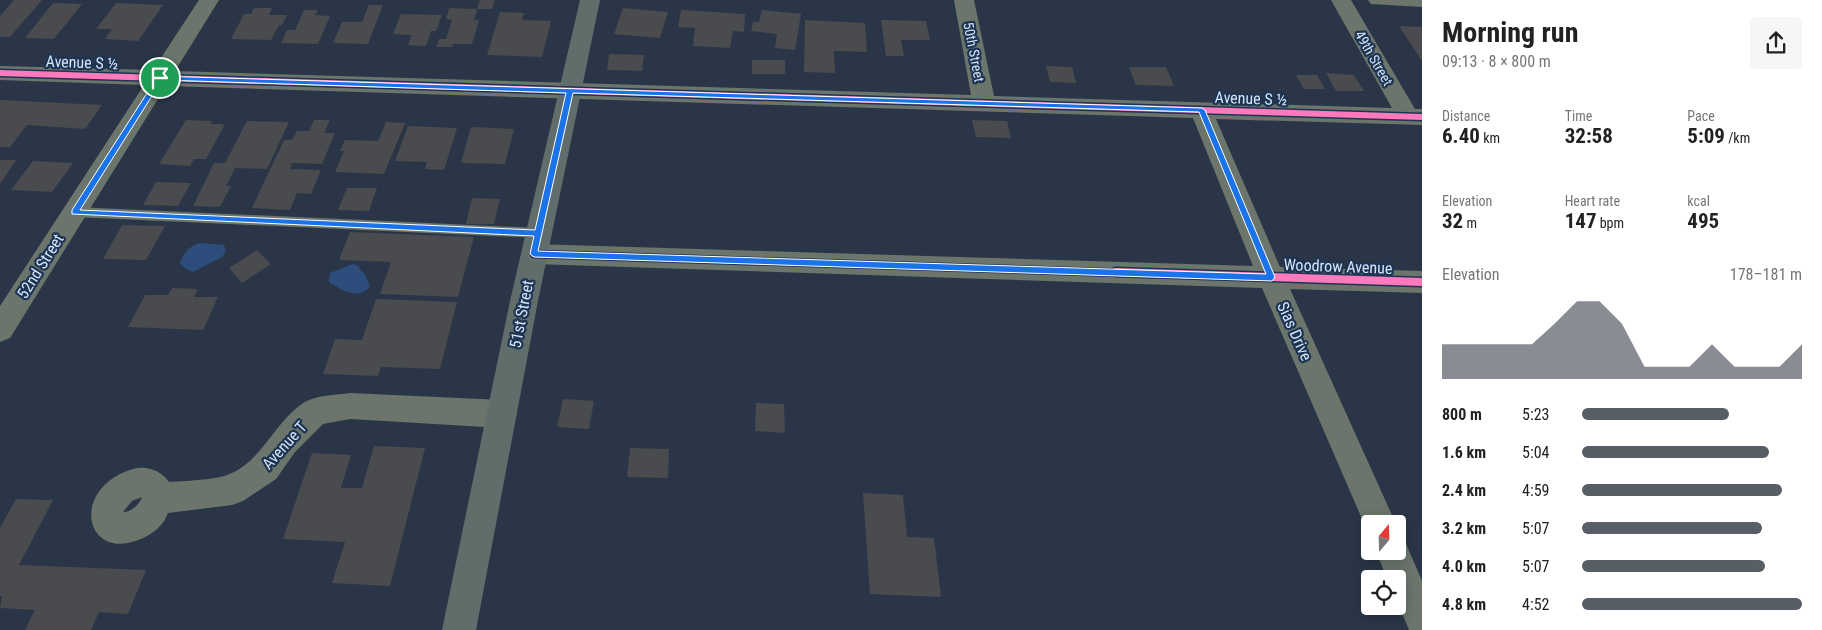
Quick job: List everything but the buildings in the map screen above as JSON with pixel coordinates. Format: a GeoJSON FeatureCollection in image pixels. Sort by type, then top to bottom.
{"type":"FeatureCollection","features":[{"type":"Feature","properties":{"kind":"street","name":"52nd Street"},"geometry":{"type":"LineString","coordinates":[[0,330],[209,0]]}},
{"type":"Feature","properties":{"kind":"street","name":"51st Street"},"geometry":{"type":"LineString","coordinates":[[460,630],[536,243],[590,0]]}},
{"type":"Feature","properties":{"kind":"street","name":"50th Street"},"geometry":{"type":"LineString","coordinates":[[964,0],[984,103]]}},
{"type":"Feature","properties":{"kind":"street","name":"49th Street"},"geometry":{"type":"LineString","coordinates":[[1341,0],[1415,117]]}},
{"type":"Feature","properties":{"kind":"street"},"geometry":{"type":"LineString","coordinates":[[1378,0],[1422,1]]}},
{"type":"Feature","properties":{"kind":"street","name":"Avenue S ½"},"geometry":{"type":"LineString","coordinates":[[0,73],[1415,117]]}},
{"type":"Feature","properties":{"kind":"street","name":"Sias Drive"},"geometry":{"type":"LineString","coordinates":[[1202,110],[1272,277],[1376,515]]}},
{"type":"Feature","properties":{"kind":"street","name":"Woodrow Avenue"},"geometry":{"type":"LineString","coordinates":[[536,243],[1272,277],[1422,282]]}},
{"type":"Feature","properties":{"kind":"street","name":"Avenue T"},"geometry":{"type":"LineString","coordinates":[[159,499],[232,490],[265,469],[284,442],[314,412],[350,406],[502,414]]}},
{"type":"Feature","properties":{"kind":"street"},"geometry":{"type":"LineString","coordinates":[[1396,560],[1422,620]]}},
{"type":"Feature","properties":{"kind":"lane"},"geometry":{"type":"LineString","coordinates":[[74,212],[536,243]]}},
{"type":"Feature","properties":{"kind":"water"},"geometry":{"type":"Polygon","coordinates":[[[199,243],[224,245],[226,251],[222,257],[193,272],[186,269],[180,263],[187,250],[199,243]]]}},
{"type":"Feature","properties":{"kind":"water"},"geometry":{"type":"Polygon","coordinates":[[[353,264],[359,266],[370,286],[361,293],[350,293],[329,282],[330,273],[353,264]]]}},
{"type":"Feature","properties":{"kind":"cycle path"},"geometry":{"type":"LineString","coordinates":[[0,73],[1422,117]]}},
{"type":"Feature","properties":{"kind":"cycle path"},"geometry":{"type":"LineString","coordinates":[[534,254],[1422,282]]}},
{"type":"Feature","properties":{"kind":"route"},"geometry":{"type":"LineString","coordinates":[[160,78],[74,212],[538,233],[570,90],[1202,110],[1272,277],[534,254],[570,90],[160,78]]}}]}
